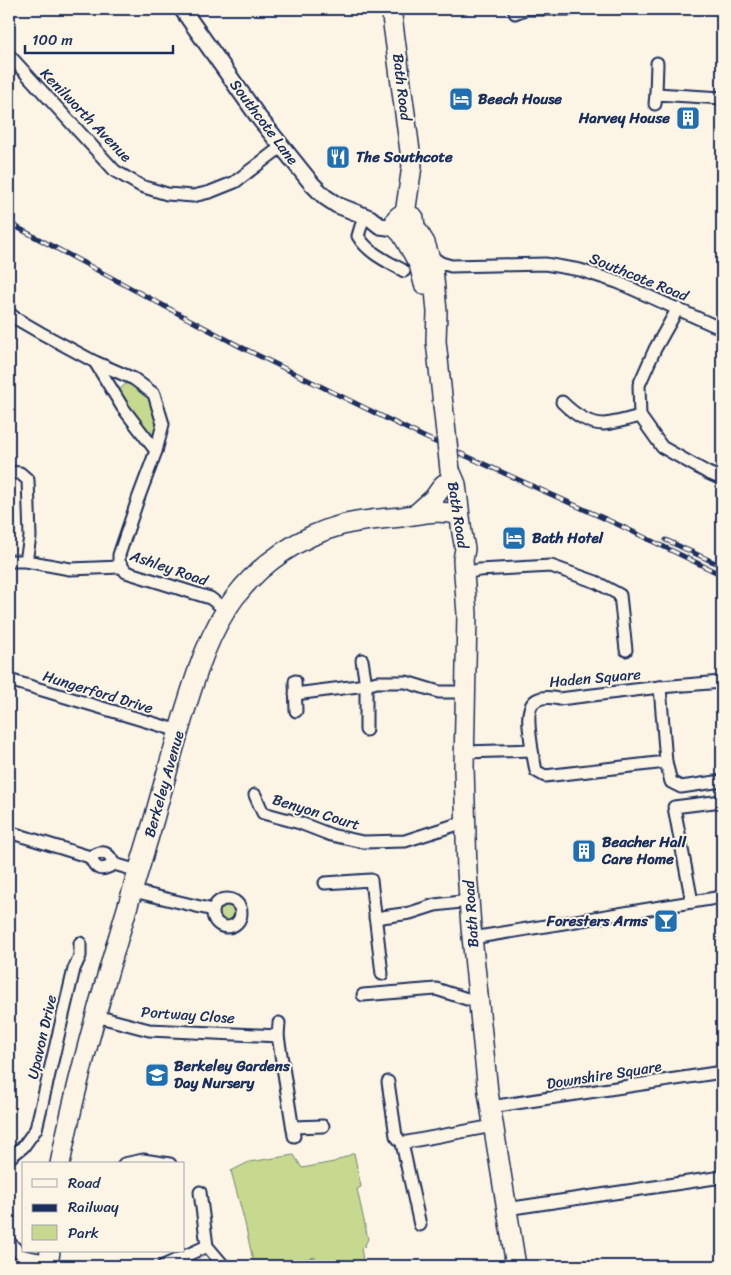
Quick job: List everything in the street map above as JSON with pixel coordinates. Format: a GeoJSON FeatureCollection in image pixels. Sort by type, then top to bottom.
{"type":"FeatureCollection","features":[{"type":"Feature","properties":{"kind":"main road","name":"Bath Road"},"geometry":{"type":"LineString","coordinates":[[391,9],[412,166],[405,223],[419,264],[430,324],[436,341]]}},
{"type":"Feature","properties":{"kind":"main road","name":"Bath Road"},"geometry":{"type":"LineString","coordinates":[[405,223],[425,243],[435,282],[436,341],[450,479],[451,515],[465,549],[464,566],[467,614],[464,752],[469,901],[490,1108],[516,1266]]}},
{"type":"Feature","properties":{"kind":"main road"},"geometry":{"type":"LineString","coordinates":[[410,516],[434,498],[450,479]]}},
{"type":"Feature","properties":{"kind":"main road","name":"Berkeley Avenue"},"geometry":{"type":"LineString","coordinates":[[60,1162],[82,1067],[96,1016],[179,731],[206,647],[226,610],[246,585],[263,568],[298,543],[321,532],[373,519],[451,515]]}},
{"type":"Feature","properties":{"kind":"street","name":"Southcote Lane"},"geometry":{"type":"LineString","coordinates":[[182,9],[281,147],[325,197],[367,217],[380,226],[405,223]]}},
{"type":"Feature","properties":{"kind":"street"},"geometry":{"type":"LineString","coordinates":[[515,13],[526,9],[572,9]]}},
{"type":"Feature","properties":{"kind":"street","name":"Kenilworth Avenue"},"geometry":{"type":"LineString","coordinates":[[9,55],[115,171],[141,186],[167,194],[193,196],[210,192],[235,182],[281,147]]}},
{"type":"Feature","properties":{"kind":"street"},"geometry":{"type":"LineString","coordinates":[[657,63],[656,99],[722,98]]}},
{"type":"Feature","properties":{"kind":"street"},"geometry":{"type":"LineString","coordinates":[[367,217],[358,236],[363,245],[404,271]]}},
{"type":"Feature","properties":{"kind":"street","name":"Southcote Road"},"geometry":{"type":"LineString","coordinates":[[429,255],[441,263],[451,266],[544,264],[565,266],[598,275],[678,308],[722,329]]}},
{"type":"Feature","properties":{"kind":"street"},"geometry":{"type":"LineString","coordinates":[[435,282],[438,275],[451,266]]}},
{"type":"Feature","properties":{"kind":"street"},"geometry":{"type":"LineString","coordinates":[[678,308],[655,349],[639,385],[640,416],[662,447],[722,479]]}},
{"type":"Feature","properties":{"kind":"street"},"geometry":{"type":"LineString","coordinates":[[9,313],[21,322],[95,362],[134,379],[154,394],[161,412],[163,424],[156,451],[119,555],[121,567]]}},
{"type":"Feature","properties":{"kind":"street"},"geometry":{"type":"LineString","coordinates":[[95,362],[123,408],[156,451]]}},
{"type":"Feature","properties":{"kind":"street"},"geometry":{"type":"LineString","coordinates":[[113,392],[120,383],[134,379]]}},
{"type":"Feature","properties":{"kind":"street"},"geometry":{"type":"LineString","coordinates":[[562,402],[570,411],[581,418],[603,424],[640,416]]}},
{"type":"Feature","properties":{"kind":"street"},"geometry":{"type":"LineString","coordinates":[[9,472],[20,473],[28,480],[30,537],[26,560]]}},
{"type":"Feature","properties":{"kind":"street","name":"Ashley Road"},"geometry":{"type":"LineString","coordinates":[[9,561],[26,560],[70,569],[121,567],[126,572],[210,598],[226,610]]}},
{"type":"Feature","properties":{"kind":"street"},"geometry":{"type":"LineString","coordinates":[[464,566],[479,570],[551,566],[596,582],[620,595],[626,650]]}},
{"type":"Feature","properties":{"kind":"street"},"geometry":{"type":"LineString","coordinates":[[361,659],[366,686],[366,730]]}},
{"type":"Feature","properties":{"kind":"street","name":"Hungerford Drive"},"geometry":{"type":"LineString","coordinates":[[9,680],[179,731]]}},
{"type":"Feature","properties":{"kind":"street"},"geometry":{"type":"LineString","coordinates":[[295,681],[296,710]]}},
{"type":"Feature","properties":{"kind":"street"},"geometry":{"type":"LineString","coordinates":[[295,694],[366,686],[377,682],[406,682],[439,692],[464,692]]}},
{"type":"Feature","properties":{"kind":"street"},"geometry":{"type":"LineString","coordinates":[[660,686],[722,682]]}},
{"type":"Feature","properties":{"kind":"street","name":"Haden Square"},"geometry":{"type":"LineString","coordinates":[[660,686],[666,762],[545,776],[536,771],[532,750],[528,712],[531,705],[539,698],[559,699],[660,686]]}},
{"type":"Feature","properties":{"kind":"street"},"geometry":{"type":"LineString","coordinates":[[464,752],[532,750]]}},
{"type":"Feature","properties":{"kind":"street"},"geometry":{"type":"LineString","coordinates":[[666,762],[671,782],[681,787],[722,781]]}},
{"type":"Feature","properties":{"kind":"street","name":"Benyon Court"},"geometry":{"type":"LineString","coordinates":[[256,795],[263,813],[300,823],[332,835],[362,842],[405,841],[455,825],[465,824]]}},
{"type":"Feature","properties":{"kind":"street"},"geometry":{"type":"LineString","coordinates":[[692,902],[674,807],[722,802]]}},
{"type":"Feature","properties":{"kind":"street"},"geometry":{"type":"LineString","coordinates":[[9,832],[90,857],[98,852],[105,853],[111,857],[114,864],[138,871]]}},
{"type":"Feature","properties":{"kind":"street"},"geometry":{"type":"LineString","coordinates":[[325,883],[371,880],[382,974]]}},
{"type":"Feature","properties":{"kind":"street"},"geometry":{"type":"LineString","coordinates":[[133,890],[213,910]]}},
{"type":"Feature","properties":{"kind":"street"},"geometry":{"type":"LineString","coordinates":[[472,938],[722,897]]}},
{"type":"Feature","properties":{"kind":"street"},"geometry":{"type":"LineString","coordinates":[[376,918],[410,913],[435,905],[469,901]]}},
{"type":"Feature","properties":{"kind":"street","name":"Upavon Drive"},"geometry":{"type":"LineString","coordinates":[[9,1158],[23,1147],[36,1129],[74,969],[80,956],[80,944]]}},
{"type":"Feature","properties":{"kind":"street"},"geometry":{"type":"LineString","coordinates":[[363,995],[436,989],[467,999],[478,998]]}},
{"type":"Feature","properties":{"kind":"street","name":"Portway Close"},"geometry":{"type":"LineString","coordinates":[[96,1016],[149,1030],[278,1036]]}},
{"type":"Feature","properties":{"kind":"street"},"geometry":{"type":"LineString","coordinates":[[279,1023],[278,1036],[294,1131],[322,1126]]}},
{"type":"Feature","properties":{"kind":"street","name":"Downshire Square"},"geometry":{"type":"LineString","coordinates":[[490,1108],[722,1072]]}},
{"type":"Feature","properties":{"kind":"street"},"geometry":{"type":"LineString","coordinates":[[388,1082],[396,1136],[402,1143],[420,1225]]}},
{"type":"Feature","properties":{"kind":"street"},"geometry":{"type":"LineString","coordinates":[[402,1143],[493,1126]]}},
{"type":"Feature","properties":{"kind":"street"},"geometry":{"type":"LineString","coordinates":[[134,1162],[143,1160],[156,1162]]}},
{"type":"Feature","properties":{"kind":"street"},"geometry":{"type":"LineString","coordinates":[[506,1209],[722,1177]]}},
{"type":"Feature","properties":{"kind":"street"},"geometry":{"type":"LineString","coordinates":[[200,1192],[207,1246],[224,1266]]}},
{"type":"Feature","properties":{"kind":"street"},"geometry":{"type":"LineString","coordinates":[[9,1242],[23,1256],[49,1260]]}},
{"type":"Feature","properties":{"kind":"street"},"geometry":{"type":"LineString","coordinates":[[163,1266],[207,1246]]}},
{"type":"Feature","properties":{"kind":"green space"},"geometry":{"type":"Polygon","coordinates":[[[127,383],[147,392],[160,417],[156,434],[147,434],[119,394],[121,388],[127,383]]]}},
{"type":"Feature","properties":{"kind":"green space"},"geometry":{"type":"Polygon","coordinates":[[[224,905],[230,905],[235,910],[233,919],[224,921],[219,916],[219,910],[224,905]]]}},
{"type":"Feature","properties":{"kind":"green space"},"geometry":{"type":"Polygon","coordinates":[[[354,1153],[361,1187],[357,1189],[368,1239],[364,1247],[361,1248],[364,1266],[317,1266],[315,1257],[300,1260],[289,1266],[256,1266],[231,1171],[249,1162],[294,1155],[302,1168],[334,1162],[354,1153]]]}},
{"type":"Feature","properties":{"kind":"railway"},"geometry":{"type":"LineString","coordinates":[[9,223],[241,347],[422,436],[621,526],[722,575]]}},
{"type":"Feature","properties":{"kind":"railway"},"geometry":{"type":"LineString","coordinates":[[666,540],[722,566]]}},
{"type":"Feature","properties":{"kind":"place","name":"Beech House"},"geometry":{"type":"Point","coordinates":[461,99]}},
{"type":"Feature","properties":{"kind":"place","name":"Harvey House"},"geometry":{"type":"Point","coordinates":[688,118]}},
{"type":"Feature","properties":{"kind":"place","name":"The Southcote"},"geometry":{"type":"Point","coordinates":[338,157]}},
{"type":"Feature","properties":{"kind":"place","name":"Bath Hotel"},"geometry":{"type":"Point","coordinates":[514,538]}},
{"type":"Feature","properties":{"kind":"place","name":"Beacher Hall Care Home"},"geometry":{"type":"Point","coordinates":[584,851]}},
{"type":"Feature","properties":{"kind":"place","name":"Foresters Arms"},"geometry":{"type":"Point","coordinates":[666,921]}},
{"type":"Feature","properties":{"kind":"place","name":"Berkeley Gardens Day Nursery"},"geometry":{"type":"Point","coordinates":[157,1075]}}]}
